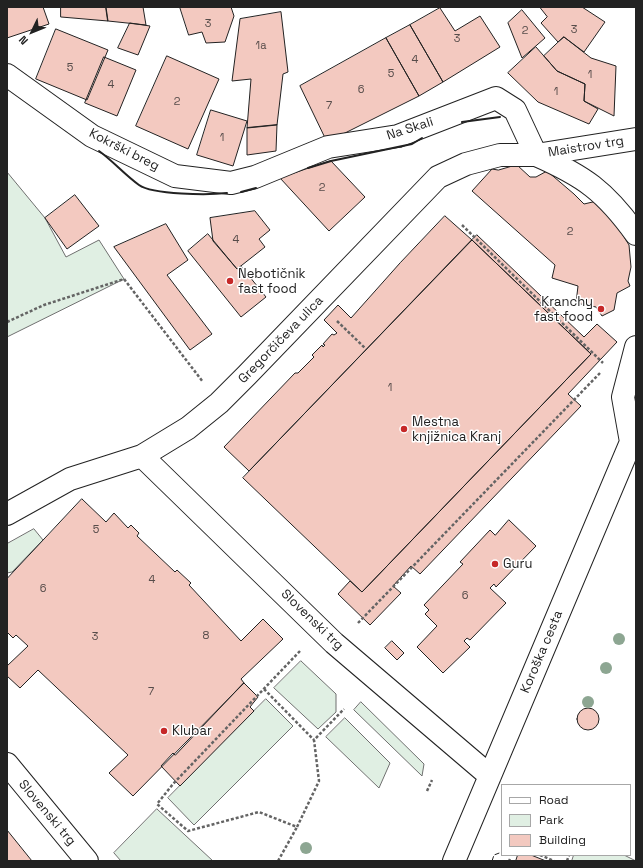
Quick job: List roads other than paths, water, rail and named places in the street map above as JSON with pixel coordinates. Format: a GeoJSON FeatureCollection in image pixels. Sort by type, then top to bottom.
{"type":"FeatureCollection","features":[{"type":"Feature","properties":{"kind":"street","name":"Kokrški breg"},"geometry":{"type":"LineString","coordinates":[[7,75],[92,136],[175,176],[231,183],[255,177]]}},
{"type":"Feature","properties":{"kind":"street","name":"Na Skali"},"geometry":{"type":"LineString","coordinates":[[255,177],[328,147],[398,136],[496,98],[515,110],[536,155]]}},
{"type":"Feature","properties":{"kind":"street","name":"Maistrov trg"},"geometry":{"type":"LineString","coordinates":[[536,155],[636,139]]}},
{"type":"Feature","properties":{"kind":"street","name":"Gregorčičeva ulica"},"geometry":{"type":"LineString","coordinates":[[7,514],[70,479],[142,456],[188,428],[219,403],[438,177],[466,164],[500,155],[536,155]]}},
{"type":"Feature","properties":{"kind":"street"},"geometry":{"type":"LineString","coordinates":[[536,155],[571,171],[598,190],[617,208],[636,234]]}},
{"type":"Feature","properties":{"kind":"street","name":"Koroška cesta"},"geometry":{"type":"LineString","coordinates":[[454,861],[633,439],[623,397],[636,347]]}},
{"type":"Feature","properties":{"kind":"street","name":"Slovenski trg"},"geometry":{"type":"LineString","coordinates":[[142,456],[334,643],[490,776]]}},
{"type":"Feature","properties":{"kind":"street","name":"Slovenski trg"},"geometry":{"type":"LineString","coordinates":[[7,764],[87,861]]}},
{"type":"Feature","properties":{"kind":"place","name":"Nebotičnik fast food"},"geometry":{"type":"Point","coordinates":[230,281]}},
{"type":"Feature","properties":{"kind":"place","name":"Kranchy fast food"},"geometry":{"type":"Point","coordinates":[601,309]}},
{"type":"Feature","properties":{"kind":"place","name":"Mestna knjižnica Kranj"},"geometry":{"type":"Point","coordinates":[404,429]}},
{"type":"Feature","properties":{"kind":"place","name":"Guru"},"geometry":{"type":"Point","coordinates":[495,564]}},
{"type":"Feature","properties":{"kind":"place","name":"Klubar"},"geometry":{"type":"Point","coordinates":[164,731]}}]}
